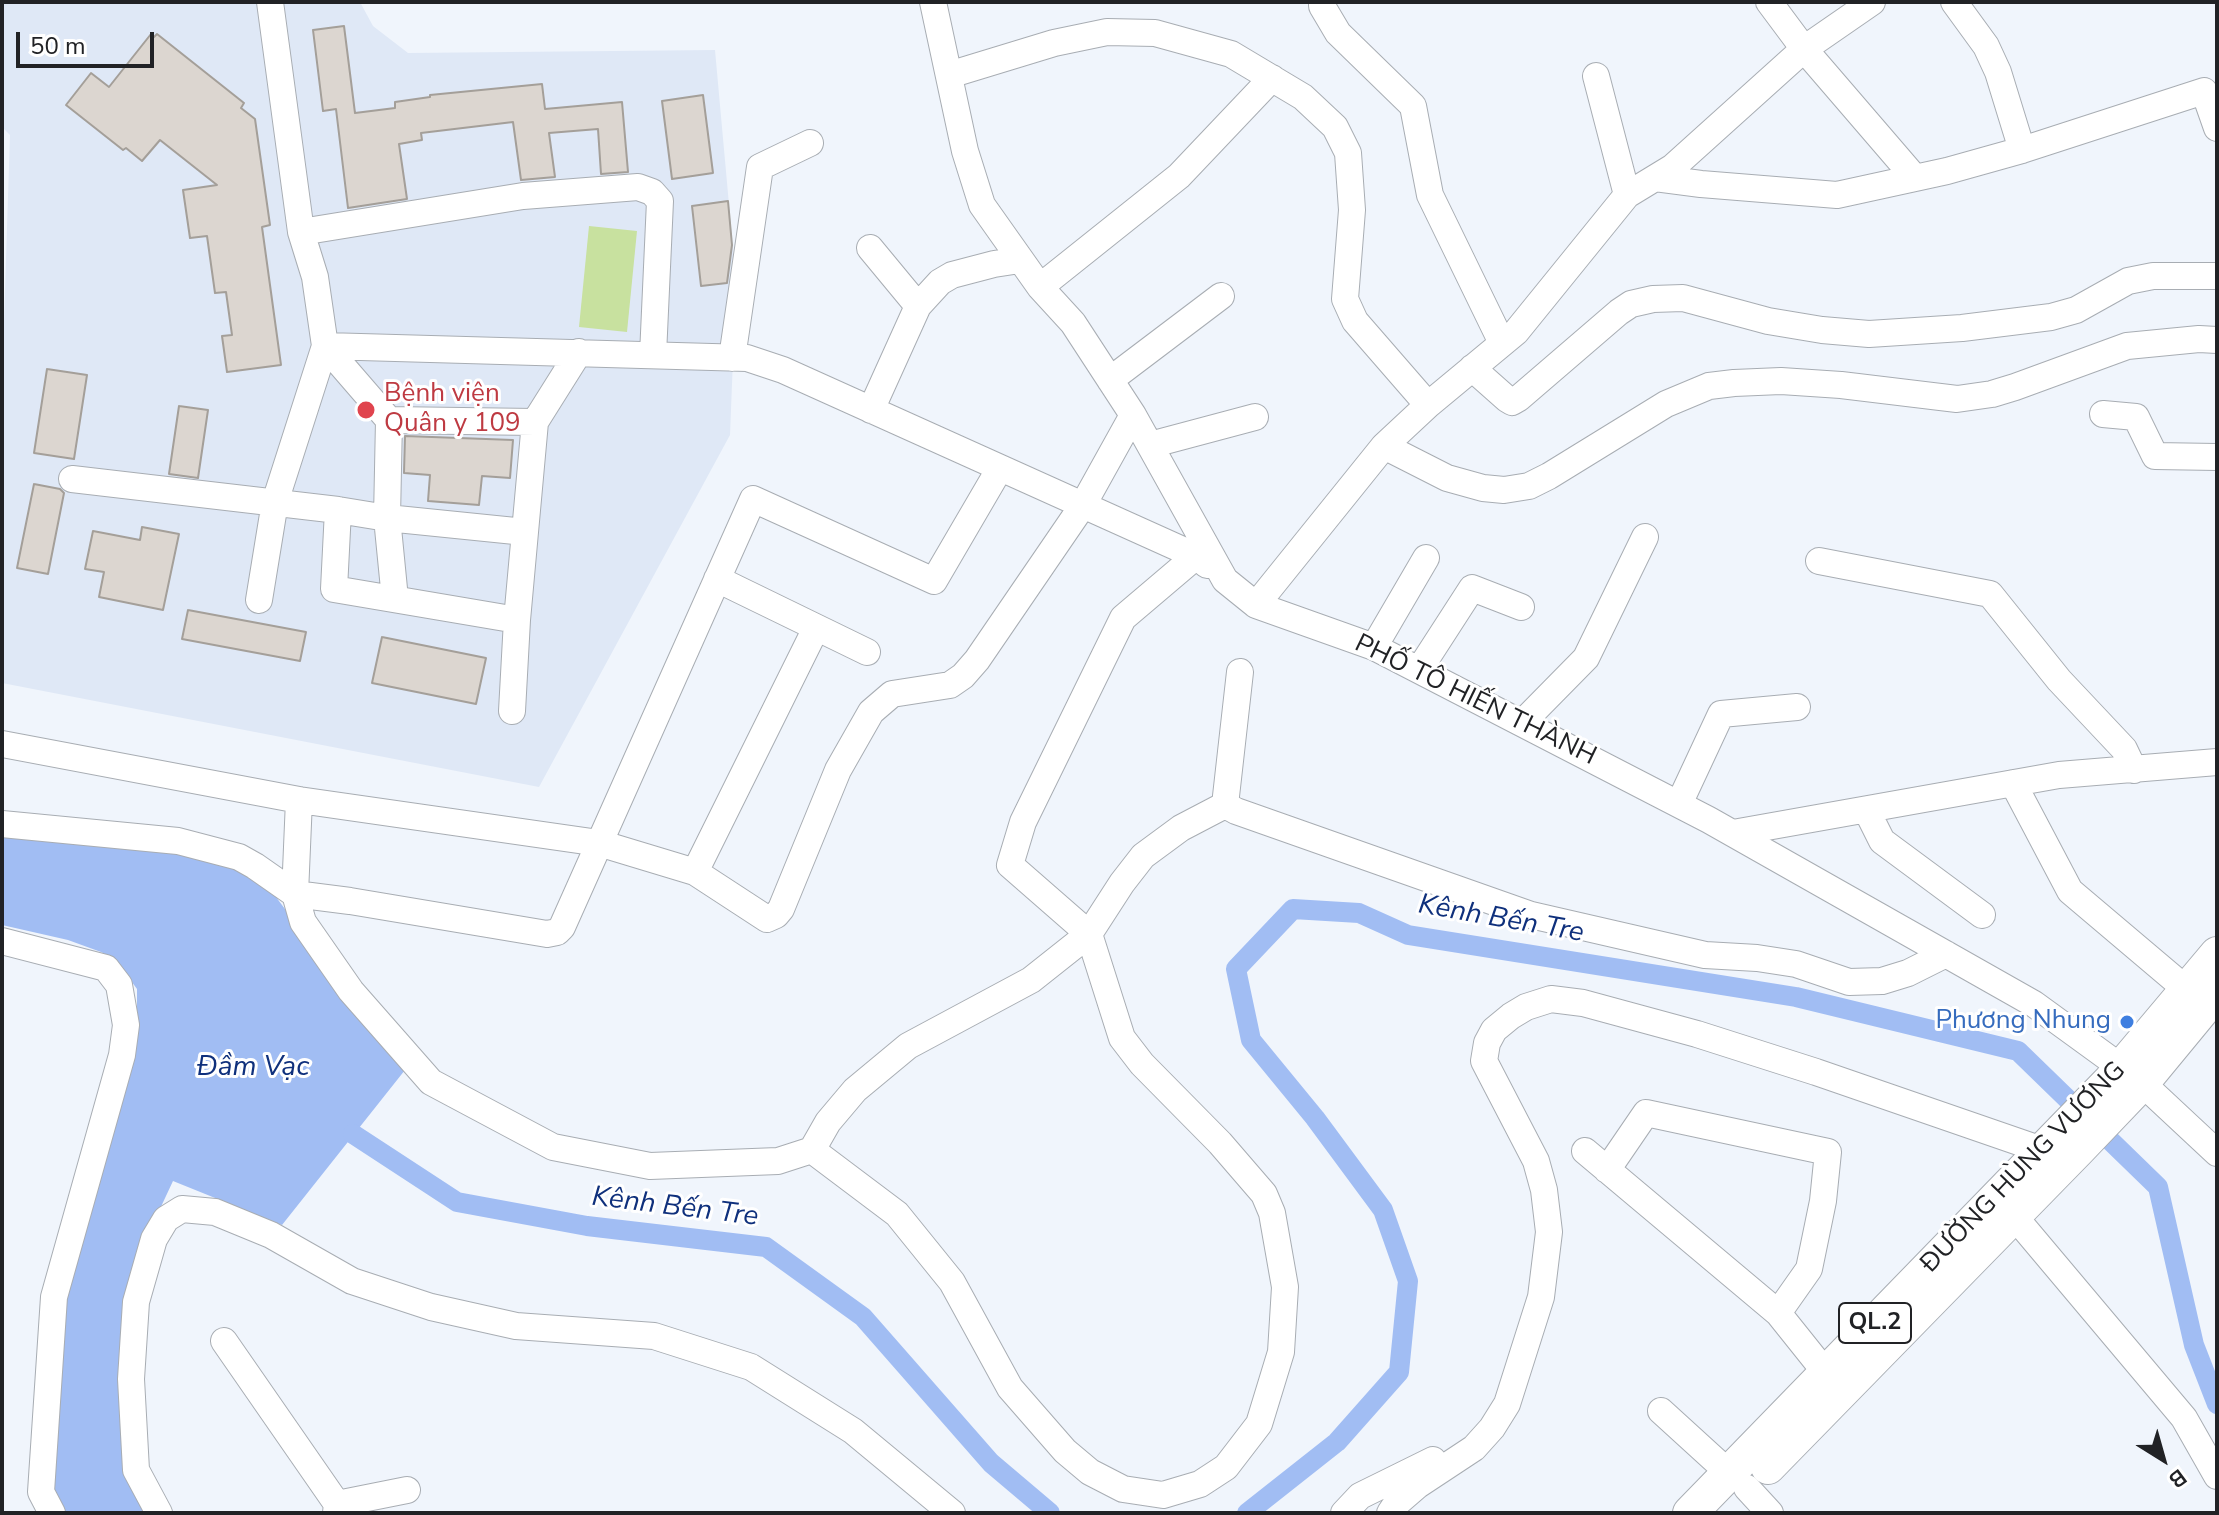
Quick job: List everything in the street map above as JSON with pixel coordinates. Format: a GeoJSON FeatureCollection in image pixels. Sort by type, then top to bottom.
{"type":"FeatureCollection","features":[{"type":"Feature","properties":{"kind":"main road","name":"ĐƯỜNG HÙNG VƯƠNG"},"geometry":{"type":"LineString","coordinates":[[1723,1513],[1738,1481],[1826,1373],[2127,1081],[2202,991],[2217,954]]}},
{"type":"Feature","properties":{"kind":"main road","name":"ĐƯỜNG HÙNG VƯƠNG"},"geometry":{"type":"LineString","coordinates":[[1690,1513],[1738,1481],[2014,1216],[2060,1144]]}},
{"type":"Feature","properties":{"kind":"street"},"geometry":{"type":"LineString","coordinates":[[259,600],[275,502],[325,346],[315,277],[301,232],[270,2]]}},
{"type":"Feature","properties":{"kind":"street","name":"PHỐ TÔ HIẾN THÀNH"},"geometry":{"type":"LineString","coordinates":[[933,2],[965,151],[982,205],[1040,287],[1073,323],[1133,415],[1225,580],[1256,605],[1374,647],[1679,804],[2034,1004],[2217,1153]]}},
{"type":"Feature","properties":{"kind":"street"},"geometry":{"type":"LineString","coordinates":[[1322,2],[1338,33],[1413,106],[1430,195],[1502,343]]}},
{"type":"Feature","properties":{"kind":"street"},"geometry":{"type":"LineString","coordinates":[[1769,2],[1804,49],[1915,178]]}},
{"type":"Feature","properties":{"kind":"street"},"geometry":{"type":"LineString","coordinates":[[1256,605],[1384,446],[1516,332],[1627,195],[1673,167],[1804,49],[1872,2]]}},
{"type":"Feature","properties":{"kind":"street"},"geometry":{"type":"LineString","coordinates":[[1954,2],[1986,46],[1998,72],[2022,150]]}},
{"type":"Feature","properties":{"kind":"street"},"geometry":{"type":"LineString","coordinates":[[949,75],[1054,43],[1107,32],[1155,33],[1231,54],[1303,97],[1335,127],[1348,153],[1352,210],[1345,299],[1355,321],[1428,405]]}},
{"type":"Feature","properties":{"kind":"street"},"geometry":{"type":"LineString","coordinates":[[1596,76],[1627,195]]}},
{"type":"Feature","properties":{"kind":"street"},"geometry":{"type":"LineString","coordinates":[[1040,287],[1179,176],[1272,78]]}},
{"type":"Feature","properties":{"kind":"street"},"geometry":{"type":"LineString","coordinates":[[1655,178],[1837,195],[2022,150],[2204,91],[2217,128]]}},
{"type":"Feature","properties":{"kind":"street"},"geometry":{"type":"LineString","coordinates":[[732,358],[760,167],[810,143]]}},
{"type":"Feature","properties":{"kind":"street"},"geometry":{"type":"LineString","coordinates":[[301,232],[523,196],[638,187],[652,192],[660,201],[653,355]]}},
{"type":"Feature","properties":{"kind":"street"},"geometry":{"type":"LineString","coordinates":[[870,248],[918,306]]}},
{"type":"Feature","properties":{"kind":"street"},"geometry":{"type":"LineString","coordinates":[[871,410],[918,306],[940,282],[952,275],[1020,260]]}},
{"type":"Feature","properties":{"kind":"street"},"geometry":{"type":"LineString","coordinates":[[1472,368],[1512,402],[1619,312],[1631,304],[1653,299],[1683,298],[1768,321],[1869,334],[1962,328],[2051,317],[2076,310],[2128,281],[2153,276],[2217,276]]}},
{"type":"Feature","properties":{"kind":"street"},"geometry":{"type":"LineString","coordinates":[[1110,380],[1221,296]]}},
{"type":"Feature","properties":{"kind":"street"},"geometry":{"type":"LineString","coordinates":[[1384,446],[1447,478],[1504,490],[1529,486],[1549,476],[1666,404],[1709,386],[1781,381],[1957,399],[2003,391],[2127,346],[2217,340]]}},
{"type":"Feature","properties":{"kind":"street"},"geometry":{"type":"LineString","coordinates":[[325,346],[747,358],[783,370],[1196,556],[1225,580]]}},
{"type":"Feature","properties":{"kind":"street"},"geometry":{"type":"LineString","coordinates":[[325,346],[389,420],[387,518],[395,599]]}},
{"type":"Feature","properties":{"kind":"street"},"geometry":{"type":"LineString","coordinates":[[512,711],[535,422],[579,352]]}},
{"type":"Feature","properties":{"kind":"street"},"geometry":{"type":"LineString","coordinates":[[2103,414],[2136,417],[2155,456],[2217,457]]}},
{"type":"Feature","properties":{"kind":"street"},"geometry":{"type":"LineString","coordinates":[[2,744],[299,800],[599,843],[695,872],[767,919],[781,909],[838,770],[871,712],[892,694],[950,685],[963,676],[1083,505],[1133,415]]}},
{"type":"Feature","properties":{"kind":"street"},"geometry":{"type":"LineString","coordinates":[[1150,445],[1255,417]]}},
{"type":"Feature","properties":{"kind":"street"},"geometry":{"type":"LineString","coordinates":[[389,420],[535,422]]}},
{"type":"Feature","properties":{"kind":"street"},"geometry":{"type":"LineString","coordinates":[[2,824],[178,841],[239,857],[295,894],[547,934],[557,932],[562,927],[753,499],[934,581],[1000,468]]}},
{"type":"Feature","properties":{"kind":"street"},"geometry":{"type":"LineString","coordinates":[[72,479],[525,532]]}},
{"type":"Feature","properties":{"kind":"street"},"geometry":{"type":"LineString","coordinates":[[338,510],[334,589],[517,620]]}},
{"type":"Feature","properties":{"kind":"street"},"geometry":{"type":"LineString","coordinates":[[1522,723],[1586,658],[1645,537]]}},
{"type":"Feature","properties":{"kind":"street"},"geometry":{"type":"LineString","coordinates":[[812,1150],[897,1214],[952,1282],[1010,1388],[1065,1451],[1090,1472],[1123,1489],[1163,1495],[1200,1484],[1226,1467],[1259,1424],[1281,1352],[1285,1287],[1272,1213],[1264,1194],[1220,1143],[1142,1064],[1122,1038],[1089,934],[1010,865],[1023,822],[1123,618],[1196,556]]}},
{"type":"Feature","properties":{"kind":"street"},"geometry":{"type":"LineString","coordinates":[[1374,647],[1426,558]]}},
{"type":"Feature","properties":{"kind":"street"},"geometry":{"type":"LineString","coordinates":[[1819,561],[1990,594],[2059,680],[2124,749],[2134,770]]}},
{"type":"Feature","properties":{"kind":"street"},"geometry":{"type":"LineString","coordinates":[[717,579],[867,652]]}},
{"type":"Feature","properties":{"kind":"street"},"geometry":{"type":"LineString","coordinates":[[1419,670],[1472,588],[1521,607]]}},
{"type":"Feature","properties":{"kind":"street"},"geometry":{"type":"LineString","coordinates":[[695,872],[816,628]]}},
{"type":"Feature","properties":{"kind":"street"},"geometry":{"type":"LineString","coordinates":[[1225,805],[1240,672]]}},
{"type":"Feature","properties":{"kind":"street"},"geometry":{"type":"LineString","coordinates":[[1679,804],[1721,714],[1797,707]]}},
{"type":"Feature","properties":{"kind":"street"},"geometry":{"type":"LineString","coordinates":[[1733,833],[2059,775],[2217,762]]}},
{"type":"Feature","properties":{"kind":"street"},"geometry":{"type":"LineString","coordinates":[[2013,783],[2070,891],[2202,991]]}},
{"type":"Feature","properties":{"kind":"street"},"geometry":{"type":"LineString","coordinates":[[299,800],[295,894],[303,922],[351,991],[431,1082],[553,1147],[650,1166],[778,1161],[812,1150],[828,1122],[855,1090],[908,1046],[1031,980],[1089,934],[1143,856],[1181,828],[1225,805],[1531,915],[1705,955],[1796,964],[1849,982],[1882,981],[1908,973],[1946,954]]}},
{"type":"Feature","properties":{"kind":"street"},"geometry":{"type":"LineString","coordinates":[[1867,811],[1882,841],[1982,915]]}},
{"type":"Feature","properties":{"kind":"street"},"geometry":{"type":"LineString","coordinates":[[2,941],[106,968],[119,985],[126,1025],[122,1055],[54,1297],[41,1492],[52,1513]]}},
{"type":"Feature","properties":{"kind":"street"},"geometry":{"type":"LineString","coordinates":[[1390,1513],[1418,1485],[1474,1448],[1492,1428],[1507,1404],[1541,1297],[1549,1232],[1544,1190],[1536,1161],[1484,1061],[1487,1043],[1494,1030],[1526,1007],[1551,999],[1583,1003],[1683,1030],[2060,1144]]}},
{"type":"Feature","properties":{"kind":"street"},"geometry":{"type":"LineString","coordinates":[[1607,1170],[1646,1113],[1828,1152],[1823,1201],[1809,1269],[1778,1313]]}},
{"type":"Feature","properties":{"kind":"street"},"geometry":{"type":"LineString","coordinates":[[1585,1151],[1778,1313],[1826,1373]]}},
{"type":"Feature","properties":{"kind":"street"},"geometry":{"type":"LineString","coordinates":[[159,1513],[136,1470],[131,1379],[136,1302],[154,1239],[166,1219],[182,1209],[215,1212],[271,1235],[352,1281],[431,1307],[516,1326],[654,1336],[751,1367],[853,1431],[952,1513]]}},
{"type":"Feature","properties":{"kind":"street"},"geometry":{"type":"LineString","coordinates":[[2014,1216],[2184,1418],[2217,1476]]}},
{"type":"Feature","properties":{"kind":"street"},"geometry":{"type":"LineString","coordinates":[[224,1341],[336,1508],[407,1490]]}},
{"type":"Feature","properties":{"kind":"street"},"geometry":{"type":"LineString","coordinates":[[1661,1411],[1770,1513]]}},
{"type":"Feature","properties":{"kind":"street"},"geometry":{"type":"LineString","coordinates":[[1344,1513],[1360,1496],[1429,1461],[1474,1448]]}},
{"type":"Feature","properties":{"kind":"shaded area","name":"Bệnh viện Quân y 109"},"geometry":{"type":"Polygon","coordinates":[[[2,2],[360,2],[373,26],[408,53],[715,50],[736,282],[730,435],[539,787],[2,683],[2,384],[10,135],[2,127],[2,2]]]}},
{"type":"Feature","properties":{"kind":"green space"},"geometry":{"type":"Polygon","coordinates":[[[589,226],[637,231],[627,332],[579,327],[589,226]]]}},
{"type":"Feature","properties":{"kind":"water","name":"Đầm Vạc"},"geometry":{"type":"Polygon","coordinates":[[[2,833],[180,853],[232,864],[276,897],[405,1070],[282,1225],[173,1181],[130,1273],[123,1444],[149,1513],[58,1513],[51,1499],[68,1264],[137,1032],[137,989],[116,960],[101,952],[68,940],[2,925],[2,833]]]}},
{"type":"Feature","properties":{"kind":"building"},"geometry":{"type":"Polygon","coordinates":[[[344,26],[355,113],[395,108],[395,102],[430,95],[542,84],[545,109],[622,102],[628,172],[601,174],[598,129],[549,133],[555,177],[521,180],[513,122],[421,133],[422,140],[399,144],[407,199],[348,208],[336,109],[323,111],[313,30],[344,26]]]}},
{"type":"Feature","properties":{"kind":"building"},"geometry":{"type":"Polygon","coordinates":[[[151,34],[154,37],[157,34],[244,103],[241,108],[255,119],[270,225],[262,227],[281,365],[227,372],[222,336],[232,335],[226,292],[215,293],[207,236],[190,238],[183,190],[217,185],[160,140],[142,161],[126,148],[123,150],[66,105],[91,73],[109,87],[151,34]]]}},
{"type":"Feature","properties":{"kind":"building"},"geometry":{"type":"Polygon","coordinates":[[[703,95],[713,173],[672,179],[662,101],[703,95]]]}},
{"type":"Feature","properties":{"kind":"building"},"geometry":{"type":"Polygon","coordinates":[[[728,201],[732,245],[727,283],[701,286],[692,206],[728,201]]]}},
{"type":"Feature","properties":{"kind":"building"},"geometry":{"type":"Polygon","coordinates":[[[47,369],[87,375],[74,459],[34,453],[47,369]]]}},
{"type":"Feature","properties":{"kind":"building"},"geometry":{"type":"Polygon","coordinates":[[[179,406],[208,410],[198,478],[169,474],[179,406]]]}},
{"type":"Feature","properties":{"kind":"building"},"geometry":{"type":"Polygon","coordinates":[[[405,436],[513,440],[510,478],[482,476],[479,505],[428,501],[430,475],[404,473],[405,436]]]}},
{"type":"Feature","properties":{"kind":"building"},"geometry":{"type":"Polygon","coordinates":[[[34,484],[60,489],[64,493],[48,574],[17,568],[34,484]]]}},
{"type":"Feature","properties":{"kind":"building"},"geometry":{"type":"Polygon","coordinates":[[[142,527],[179,534],[163,610],[99,597],[104,572],[85,569],[93,531],[140,540],[142,527]]]}},
{"type":"Feature","properties":{"kind":"building"},"geometry":{"type":"Polygon","coordinates":[[[188,610],[306,632],[300,661],[182,639],[188,610]]]}},
{"type":"Feature","properties":{"kind":"building"},"geometry":{"type":"Polygon","coordinates":[[[382,637],[486,658],[476,704],[372,683],[382,637]]]}},
{"type":"Feature","properties":{"kind":"waterway","name":"Kênh Bến Tre"},"geometry":{"type":"LineString","coordinates":[[1247,1513],[1337,1442],[1399,1372],[1408,1281],[1383,1210],[1315,1118],[1251,1040],[1236,969],[1293,909],[1359,913],[1408,935],[1796,997],[2018,1051],[2158,1187],[2194,1345],[2217,1404]]}},
{"type":"Feature","properties":{"kind":"waterway","name":"Kênh Bến Tre"},"geometry":{"type":"LineString","coordinates":[[353,1134],[457,1202],[587,1226],[766,1247],[863,1317],[991,1463],[1050,1513]]}},
{"type":"Feature","properties":{"kind":"place","name":"Bệnh viện Quân y 109"},"geometry":{"type":"Point","coordinates":[366,410]}},
{"type":"Feature","properties":{"kind":"place","name":"Phương Nhung"},"geometry":{"type":"Point","coordinates":[2127,1022]}}]}
